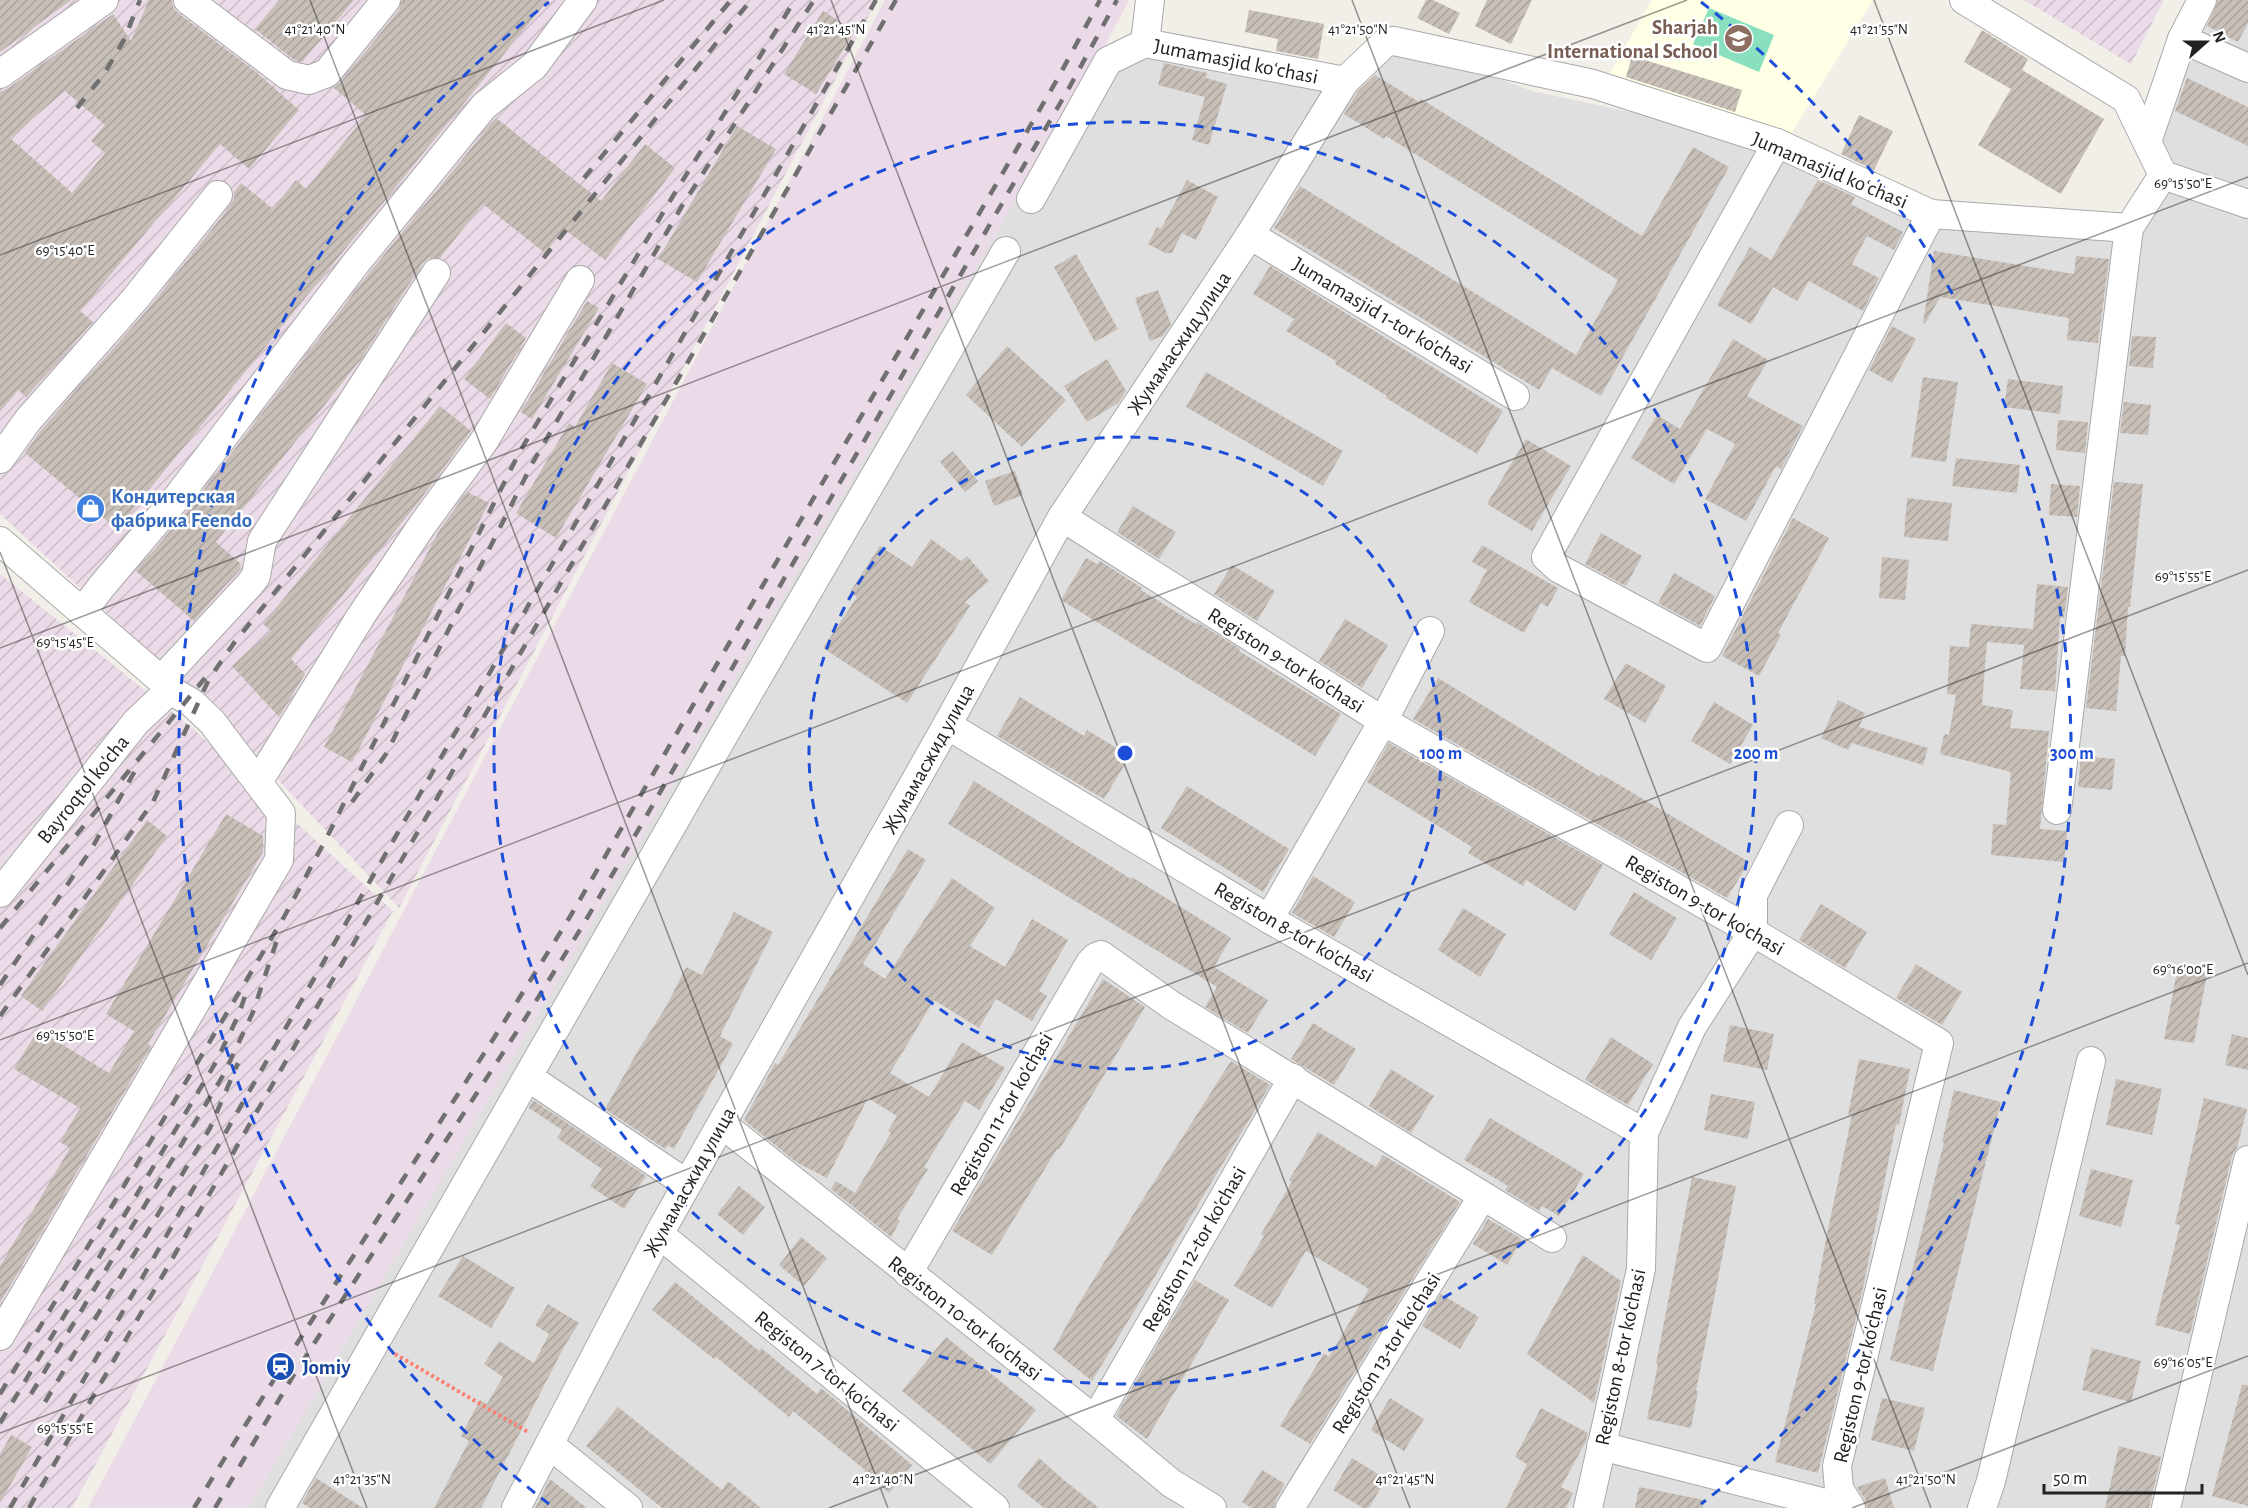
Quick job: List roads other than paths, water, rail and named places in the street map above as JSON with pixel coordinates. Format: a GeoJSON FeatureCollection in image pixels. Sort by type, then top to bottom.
{"type":"FeatureCollection","features":[{"type":"Feature","properties":{"kind":"street"},"geometry":{"type":"LineString","coordinates":[[0,74],[104,0]]}},
{"type":"Feature","properties":{"kind":"street"},"geometry":{"type":"LineString","coordinates":[[188,0],[287,75],[309,80],[327,73],[386,0]]}},
{"type":"Feature","properties":{"kind":"street"},"geometry":{"type":"LineString","coordinates":[[82,612],[179,495],[356,263],[484,106],[534,66],[583,0]]}},
{"type":"Feature","properties":{"kind":"street"},"geometry":{"type":"LineString","coordinates":[[1146,43],[1150,0]]}},
{"type":"Feature","properties":{"kind":"street"},"geometry":{"type":"LineString","coordinates":[[1964,0],[2126,99],[2163,175],[2248,204]]}},
{"type":"Feature","properties":{"kind":"street"},"geometry":{"type":"LineString","coordinates":[[2147,142],[2182,39],[2202,0]]}},
{"type":"Feature","properties":{"kind":"street"},"geometry":{"type":"LineString","coordinates":[[2182,39],[2248,68]]}},
{"type":"Feature","properties":{"kind":"street","name":"Jumamasjid koʻchasi"},"geometry":{"type":"LineString","coordinates":[[1388,41],[1593,84],[1777,143],[1931,214],[2129,228]]}},
{"type":"Feature","properties":{"kind":"street","name":"Жумамасжид улица"},"geometry":{"type":"LineString","coordinates":[[516,1508],[659,1234],[1062,517],[1250,235],[1345,81],[1388,41]]}},
{"type":"Feature","properties":{"kind":"street","name":"Jumamasjid koʻchasi"},"geometry":{"type":"LineString","coordinates":[[1031,199],[1108,60],[1146,43],[1345,81]]}},
{"type":"Feature","properties":{"kind":"street"},"geometry":{"type":"LineString","coordinates":[[1777,143],[1546,557],[1558,568],[1707,648],[1931,214]]}},
{"type":"Feature","properties":{"kind":"street"},"geometry":{"type":"LineString","coordinates":[[2057,810],[2129,228],[2163,175]]}},
{"type":"Feature","properties":{"kind":"street"},"geometry":{"type":"LineString","coordinates":[[0,459],[28,420],[135,299],[218,195]]}},
{"type":"Feature","properties":{"kind":"street","name":"Jumamasjid 1-tor ko'chasi"},"geometry":{"type":"LineString","coordinates":[[1250,235],[1515,396]]}},
{"type":"Feature","properties":{"kind":"street"},"geometry":{"type":"LineString","coordinates":[[280,1508],[1006,251]]}},
{"type":"Feature","properties":{"kind":"street","name":"Bayroqtol ko'cha"},"geometry":{"type":"LineString","coordinates":[[0,893],[256,576],[262,541],[436,273]]}},
{"type":"Feature","properties":{"kind":"street"},"geometry":{"type":"LineString","coordinates":[[258,782],[367,606],[484,441],[580,280]]}},
{"type":"Feature","properties":{"kind":"street","name":"Registon 9-tor ko'chasi"},"geometry":{"type":"LineString","coordinates":[[1062,517],[1383,721],[1753,932],[1939,1043],[1837,1466],[1839,1489],[1851,1508]]}},
{"type":"Feature","properties":{"kind":"street"},"geometry":{"type":"LineString","coordinates":[[0,541],[212,722],[281,813],[279,860],[0,1336]]}},
{"type":"Feature","properties":{"kind":"street"},"geometry":{"type":"LineString","coordinates":[[1269,919],[1383,721],[1430,631]]}},
{"type":"Feature","properties":{"kind":"street","name":"Registon 8-tor ko'chasi"},"geometry":{"type":"LineString","coordinates":[[947,725],[1269,919],[1644,1133]]}},
{"type":"Feature","properties":{"kind":"street"},"geometry":{"type":"LineString","coordinates":[[1753,932],[1753,895],[1789,825]]}},
{"type":"Feature","properties":{"kind":"street","name":"Registon 8-tor ko'chasi"},"geometry":{"type":"LineString","coordinates":[[1588,1508],[1641,1269],[1644,1133],[1692,1027],[1753,932]]}},
{"type":"Feature","properties":{"kind":"street","name":"Registon 11-tor ko'chasi"},"geometry":{"type":"LineString","coordinates":[[908,1273],[1090,963],[1096,957],[1101,955],[1171,1005],[1293,1078]]}},
{"type":"Feature","properties":{"kind":"street"},"geometry":{"type":"LineString","coordinates":[[1982,1508],[1991,1481],[2091,1062]]}},
{"type":"Feature","properties":{"kind":"street"},"geometry":{"type":"LineString","coordinates":[[528,1077],[687,1184]]}},
{"type":"Feature","properties":{"kind":"street"},"geometry":{"type":"LineString","coordinates":[[1293,1078],[1482,1197],[1552,1238]]}},
{"type":"Feature","properties":{"kind":"street","name":"Registon 12-tor ko'chasi"},"geometry":{"type":"LineString","coordinates":[[1095,1420],[1293,1078]]}},
{"type":"Feature","properties":{"kind":"street","name":"Registon 10-tor ko'chasi"},"geometry":{"type":"LineString","coordinates":[[722,1124],[1171,1483],[1212,1508]]}},
{"type":"Feature","properties":{"kind":"street"},"geometry":{"type":"LineString","coordinates":[[2166,1508],[2248,1160]]}},
{"type":"Feature","properties":{"kind":"street","name":"Registon 13-tor ko'chasi"},"geometry":{"type":"LineString","coordinates":[[1290,1508],[1482,1197]]}},
{"type":"Feature","properties":{"kind":"street","name":"Registon 7-tor ko'chasi"},"geometry":{"type":"LineString","coordinates":[[659,1234],[995,1508]]}},
{"type":"Feature","properties":{"kind":"street"},"geometry":{"type":"LineString","coordinates":[[550,1445],[628,1508]]}},
{"type":"Feature","properties":{"kind":"street"},"geometry":{"type":"LineString","coordinates":[[1601,1446],[1845,1508]]}},
{"type":"Feature","properties":{"kind":"railway"},"geometry":{"type":"LineString","coordinates":[[77,108],[104,74],[124,40],[140,0]]}},
{"type":"Feature","properties":{"kind":"railway"},"geometry":{"type":"LineString","coordinates":[[584,178],[731,0]]}},
{"type":"Feature","properties":{"kind":"railway"},"geometry":{"type":"LineString","coordinates":[[0,1016],[153,802],[209,679],[234,643],[751,0]]}},
{"type":"Feature","properties":{"kind":"railway"},"geometry":{"type":"LineString","coordinates":[[0,1394],[284,917],[326,839],[519,453],[673,196],[795,0]]}},
{"type":"Feature","properties":{"kind":"railway"},"geometry":{"type":"LineString","coordinates":[[352,802],[386,754],[533,462],[682,206],[814,0]]}},
{"type":"Feature","properties":{"kind":"railway"},"geometry":{"type":"LineString","coordinates":[[10,1508],[876,0]]}},
{"type":"Feature","properties":{"kind":"railway"},"geometry":{"type":"LineString","coordinates":[[29,1508],[896,0]]}},
{"type":"Feature","properties":{"kind":"railway"},"geometry":{"type":"LineString","coordinates":[[194,1508],[571,915],[1058,78],[1100,0]]}},
{"type":"Feature","properties":{"kind":"railway"},"geometry":{"type":"LineString","coordinates":[[215,1508],[293,1376],[523,1022],[583,925],[1069,88],[1117,0]]}},
{"type":"Feature","properties":{"kind":"railway"},"geometry":{"type":"LineString","coordinates":[[0,928],[205,678]]}},
{"type":"Feature","properties":{"kind":"railway"},"geometry":{"type":"LineString","coordinates":[[0,985],[92,848],[136,769]]}},
{"type":"Feature","properties":{"kind":"railway"},"geometry":{"type":"LineString","coordinates":[[31,1394],[224,1074],[253,1012],[277,940]]}},
{"type":"Feature","properties":{"kind":"railway"},"geometry":{"type":"LineString","coordinates":[[0,1423],[216,1062],[239,1014],[247,990]]}},
{"type":"Feature","properties":{"kind":"railway"},"geometry":{"type":"LineString","coordinates":[[45,1402],[210,1128],[238,1063]]}},
{"type":"Feature","properties":{"kind":"place","name":"Sharjah International School"},"geometry":{"type":"Point","coordinates":[1739,39]}},
{"type":"Feature","properties":{"kind":"place","name":"Кондитерская фабрика Feendo"},"geometry":{"type":"Point","coordinates":[90,508]}},
{"type":"Feature","properties":{"kind":"place","name":"Jomiy"},"geometry":{"type":"Point","coordinates":[281,1367]}}]}
